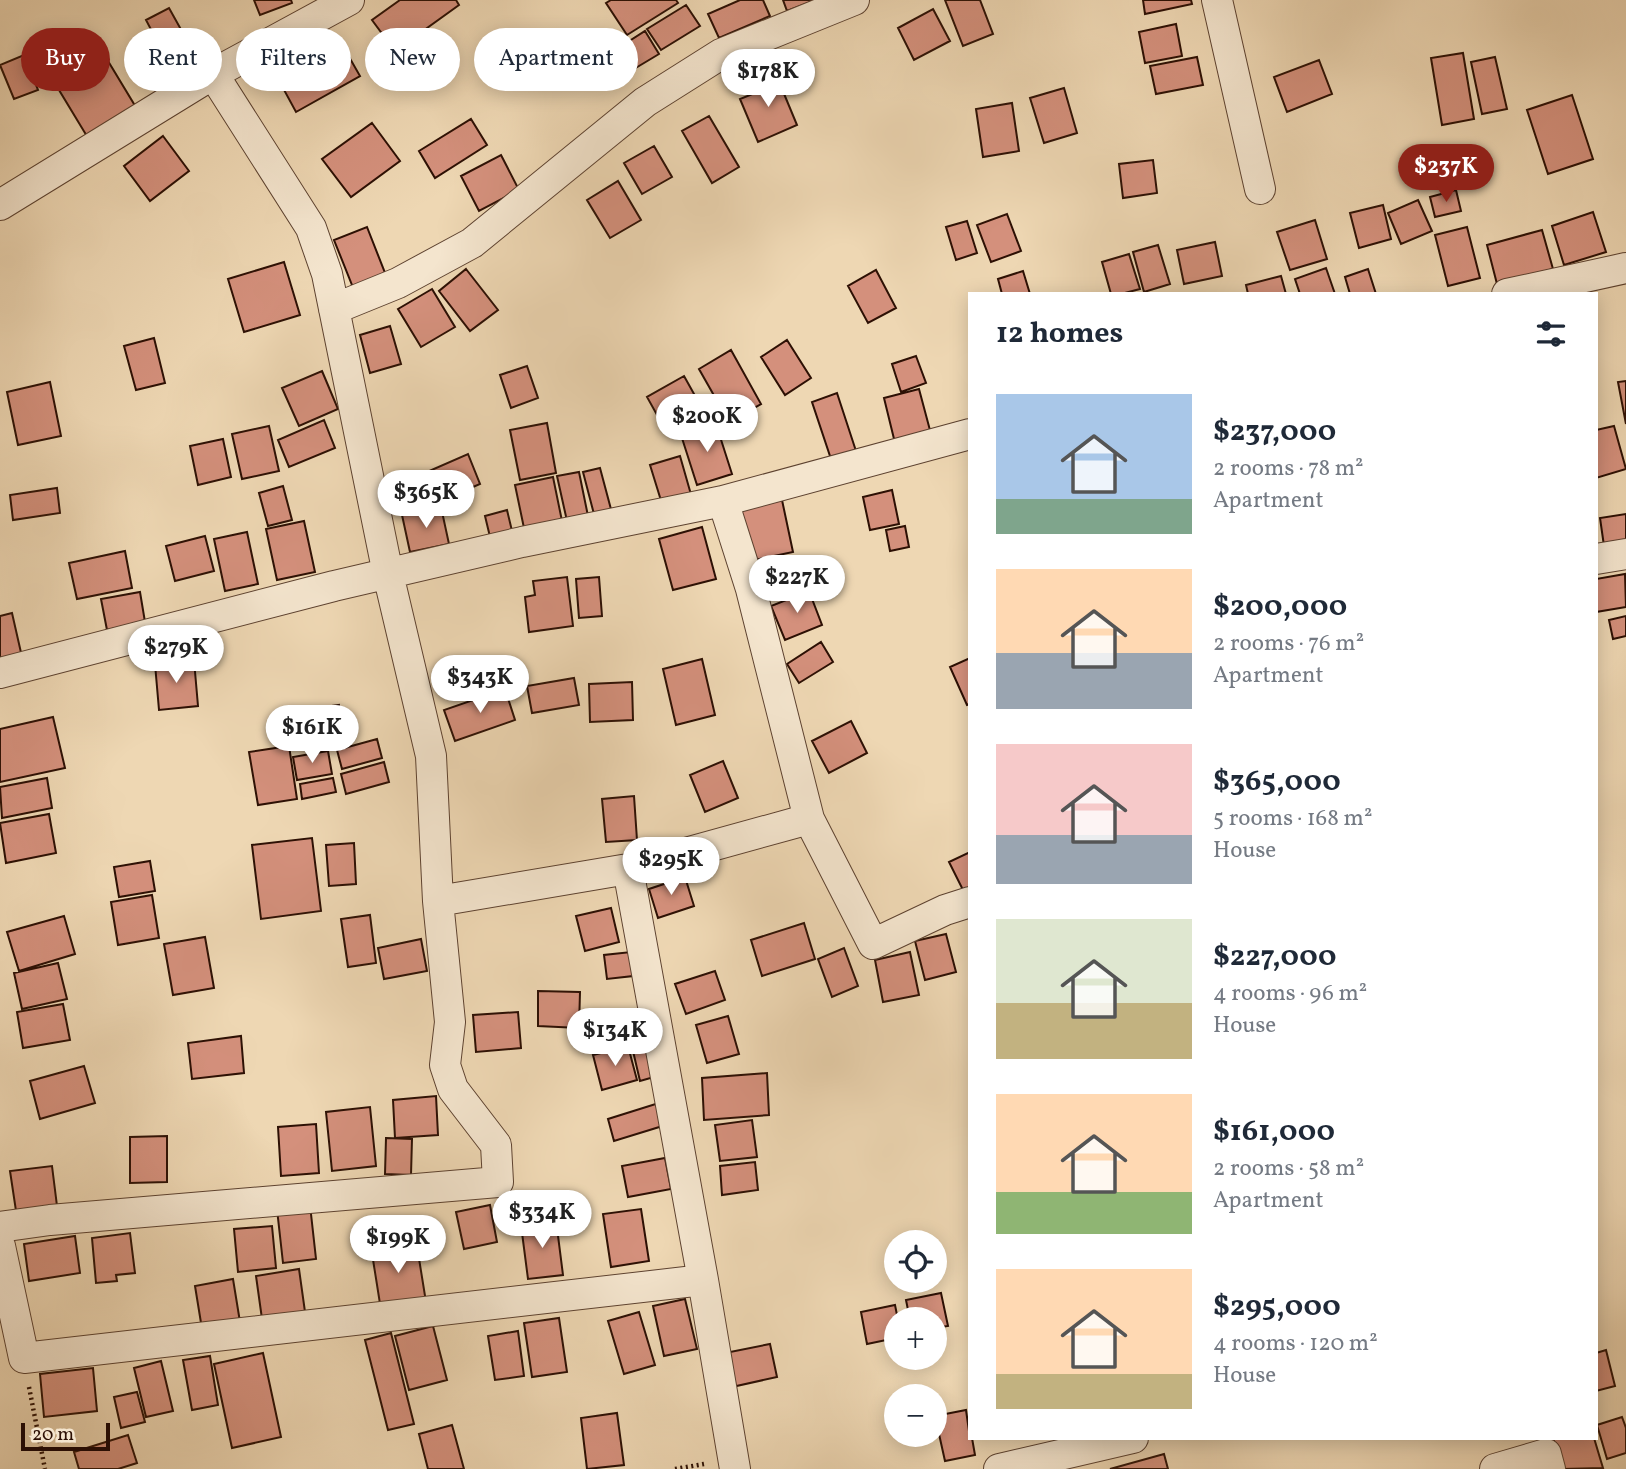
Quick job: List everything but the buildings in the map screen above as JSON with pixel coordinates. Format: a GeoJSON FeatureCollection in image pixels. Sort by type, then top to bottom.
{"type":"FeatureCollection","features":[{"type":"Feature","properties":{"kind":"street"},"geometry":{"type":"LineString","coordinates":[[222,69],[349,0]]}},
{"type":"Feature","properties":{"kind":"street"},"geometry":{"type":"LineString","coordinates":[[334,309],[398,283],[472,243],[645,102],[721,54],[854,0]]}},
{"type":"Feature","properties":{"kind":"street"},"geometry":{"type":"LineString","coordinates":[[1217,0],[1260,190]]}},
{"type":"Feature","properties":{"kind":"street"},"geometry":{"type":"LineString","coordinates":[[0,1227],[50,1220],[498,1182],[496,1145],[453,1089],[445,1065],[450,1022],[438,901],[431,755],[388,574],[327,274],[311,228],[222,88]]}},
{"type":"Feature","properties":{"kind":"street"},"geometry":{"type":"LineString","coordinates":[[0,205],[185,91]]}},
{"type":"Feature","properties":{"kind":"street"},"geometry":{"type":"LineString","coordinates":[[1516,292],[1626,268]]}},
{"type":"Feature","properties":{"kind":"street"},"geometry":{"type":"LineString","coordinates":[[0,673],[522,542],[723,501],[968,435]]}},
{"type":"Feature","properties":{"kind":"street"},"geometry":{"type":"LineString","coordinates":[[723,501],[751,589],[809,819],[873,944],[945,910],[968,903]]}},
{"type":"Feature","properties":{"kind":"street"},"geometry":{"type":"LineString","coordinates":[[1598,559],[1626,554]]}},
{"type":"Feature","properties":{"kind":"street"},"geometry":{"type":"LineString","coordinates":[[438,901],[628,869],[809,819]]}},
{"type":"Feature","properties":{"kind":"street"},"geometry":{"type":"LineString","coordinates":[[628,869],[735,1469]]}},
{"type":"Feature","properties":{"kind":"street"},"geometry":{"type":"LineString","coordinates":[[0,1246],[24,1358],[703,1280]]}},
{"type":"Feature","properties":{"kind":"street"},"geometry":{"type":"LineString","coordinates":[[999,1469],[1124,1440]]}},
{"type":"Feature","properties":{"kind":"street"},"geometry":{"type":"LineString","coordinates":[[1494,1469],[1546,1454],[1550,1469]]}},
{"type":"Feature","properties":{"kind":"path"},"geometry":{"type":"LineString","coordinates":[[24,1358],[45,1469]]}}]}
